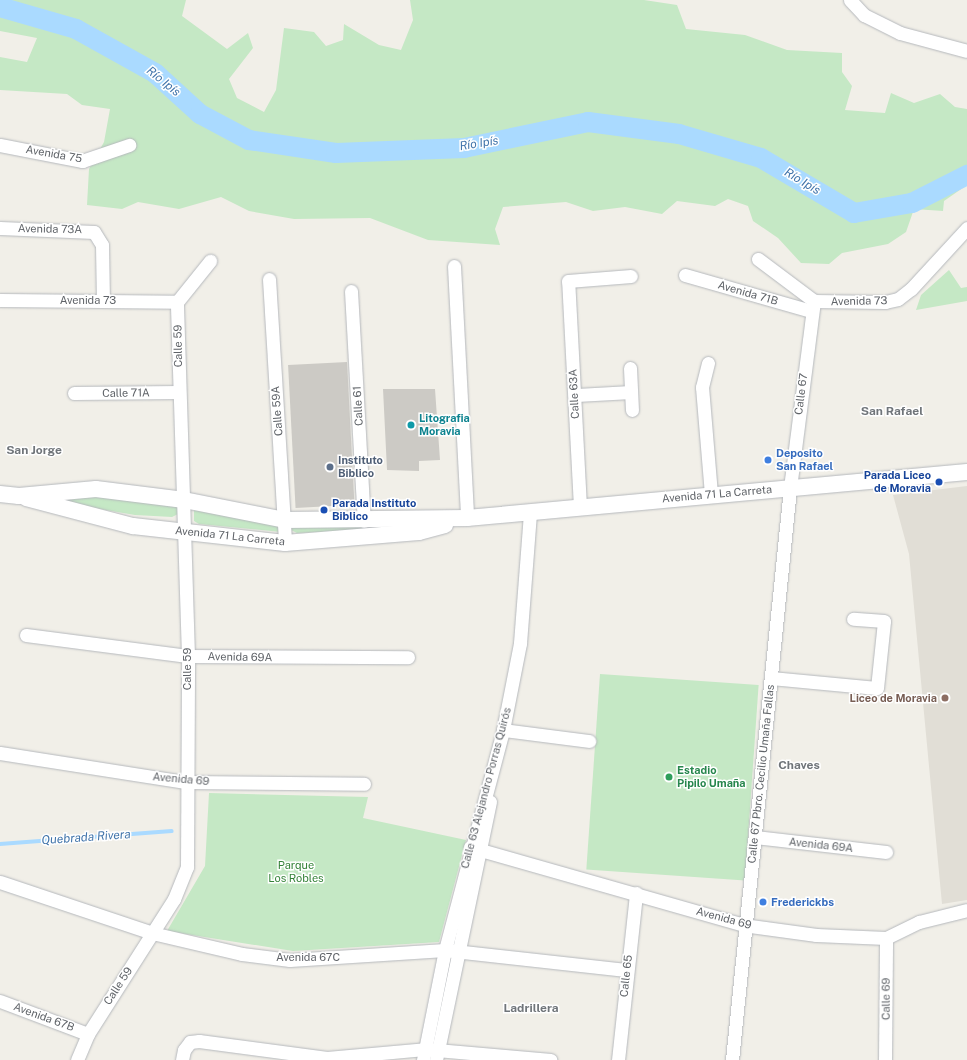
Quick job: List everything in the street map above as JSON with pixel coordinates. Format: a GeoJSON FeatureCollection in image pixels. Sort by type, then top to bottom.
{"type":"FeatureCollection","features":[{"type":"Feature","properties":{"kind":"street"},"geometry":{"type":"LineString","coordinates":[[850,2],[864,15],[900,33],[967,50]]}},
{"type":"Feature","properties":{"kind":"street","name":"Avenida 75"},"geometry":{"type":"LineString","coordinates":[[0,145],[82,161],[129,145]]}},
{"type":"Feature","properties":{"kind":"street","name":"Avenida 73A"},"geometry":{"type":"LineString","coordinates":[[0,228],[88,229],[98,236],[103,300]]}},
{"type":"Feature","properties":{"kind":"street","name":"Avenida 73"},"geometry":{"type":"LineString","coordinates":[[813,306],[898,299],[967,228]]}},
{"type":"Feature","properties":{"kind":"street"},"geometry":{"type":"LineString","coordinates":[[758,259],[813,306]]}},
{"type":"Feature","properties":{"kind":"street"},"geometry":{"type":"LineString","coordinates":[[177,302],[210,261]]}},
{"type":"Feature","properties":{"kind":"street"},"geometry":{"type":"LineString","coordinates":[[454,266],[467,518]]}},
{"type":"Feature","properties":{"kind":"street","name":"Avenida 71B"},"geometry":{"type":"LineString","coordinates":[[685,275],[813,306]]}},
{"type":"Feature","properties":{"kind":"street","name":"Calle 63A"},"geometry":{"type":"LineString","coordinates":[[580,507],[568,281],[631,276]]}},
{"type":"Feature","properties":{"kind":"street","name":"Calle 59A"},"geometry":{"type":"LineString","coordinates":[[269,279],[285,520],[285,543]]}},
{"type":"Feature","properties":{"kind":"street","name":"Calle 61"},"geometry":{"type":"LineString","coordinates":[[351,291],[364,521]]}},
{"type":"Feature","properties":{"kind":"street","name":"Avenida 73"},"geometry":{"type":"LineString","coordinates":[[0,300],[177,302]]}},
{"type":"Feature","properties":{"kind":"street","name":"Calle 59"},"geometry":{"type":"LineString","coordinates":[[77,1060],[88,1034],[174,899],[187,867],[186,782],[188,656],[177,302]]}},
{"type":"Feature","properties":{"kind":"street","name":"Calle 67"},"geometry":{"type":"LineString","coordinates":[[790,488],[813,306]]}},
{"type":"Feature","properties":{"kind":"street"},"geometry":{"type":"LineString","coordinates":[[708,363],[702,387],[711,494]]}},
{"type":"Feature","properties":{"kind":"street"},"geometry":{"type":"LineString","coordinates":[[630,368],[632,410]]}},
{"type":"Feature","properties":{"kind":"street","name":"Calle 71A"},"geometry":{"type":"LineString","coordinates":[[74,393],[179,392]]}},
{"type":"Feature","properties":{"kind":"street"},"geometry":{"type":"LineString","coordinates":[[574,394],[631,392]]}},
{"type":"Feature","properties":{"kind":"street","name":"Avenida 71 La Carreta"},"geometry":{"type":"LineString","coordinates":[[19,496],[96,489],[184,500],[285,520],[364,521],[467,518],[530,513],[711,494],[967,472]]}},
{"type":"Feature","properties":{"kind":"street","name":"Calle 67 Pbro. Cecilio Umaña Fallas"},"geometry":{"type":"LineString","coordinates":[[732,1060],[743,925],[755,838],[790,488]]}},
{"type":"Feature","properties":{"kind":"street","name":"Avenida 71 La Carreta"},"geometry":{"type":"LineString","coordinates":[[0,494],[19,496],[80,514],[184,532],[285,543],[419,532],[467,518]]}},
{"type":"Feature","properties":{"kind":"street","name":"Calle 63 Alejandro Porras Quirós"},"geometry":{"type":"LineString","coordinates":[[430,1055],[458,952],[476,848],[520,643],[530,513]]}},
{"type":"Feature","properties":{"kind":"street"},"geometry":{"type":"LineString","coordinates":[[771,678],[877,688],[884,621],[853,619]]}},
{"type":"Feature","properties":{"kind":"street","name":"Avenida 69A"},"geometry":{"type":"LineString","coordinates":[[26,635],[188,656],[408,657]]}},
{"type":"Feature","properties":{"kind":"street"},"geometry":{"type":"LineString","coordinates":[[502,730],[589,740]]}},
{"type":"Feature","properties":{"kind":"street","name":"Avenida 69"},"geometry":{"type":"LineString","coordinates":[[0,754],[186,782],[364,784]]}},
{"type":"Feature","properties":{"kind":"street","name":"Avenida 69A"},"geometry":{"type":"LineString","coordinates":[[755,838],[886,852]]}},
{"type":"Feature","properties":{"kind":"street","name":"Calle 63 Alejandro Porras Quirós"},"geometry":{"type":"LineString","coordinates":[[430,1055],[445,950],[476,848]]}},
{"type":"Feature","properties":{"kind":"street","name":"Avenida 69"},"geometry":{"type":"LineString","coordinates":[[476,848],[743,925],[816,935],[886,938],[919,922],[967,910]]}},
{"type":"Feature","properties":{"kind":"street","name":"Avenida 67C"},"geometry":{"type":"LineString","coordinates":[[0,882],[152,933],[242,954],[290,960],[445,950],[626,970]]}},
{"type":"Feature","properties":{"kind":"street","name":"Calle 65"},"geometry":{"type":"LineString","coordinates":[[618,1060],[626,970],[636,893]]}},
{"type":"Feature","properties":{"kind":"street","name":"Calle 69"},"geometry":{"type":"LineString","coordinates":[[885,1060],[886,938]]}},
{"type":"Feature","properties":{"kind":"street","name":"Avenida 67B"},"geometry":{"type":"LineString","coordinates":[[0,1001],[88,1034]]}},
{"type":"Feature","properties":{"kind":"street"},"geometry":{"type":"LineString","coordinates":[[182,1060],[184,1050],[190,1042],[199,1041],[327,1059],[430,1055],[551,1060]]}},
{"type":"Feature","properties":{"kind":"shaded area","name":"Liceo de Moravia"},"geometry":{"type":"Polygon","coordinates":[[[967,486],[967,900],[942,904],[909,554],[893,495],[967,486]]]}},
{"type":"Feature","properties":{"kind":"green space"},"geometry":{"type":"Polygon","coordinates":[[[0,0],[186,0],[182,16],[227,49],[248,33],[253,48],[229,79],[237,98],[264,112],[276,90],[284,28],[314,32],[326,46],[343,40],[344,24],[379,45],[401,50],[413,20],[410,0],[644,0],[677,5],[686,29],[745,35],[787,50],[842,53],[842,72],[852,86],[845,110],[885,113],[891,93],[914,103],[940,94],[955,107],[967,109],[967,185],[944,201],[943,211],[914,209],[906,232],[888,244],[842,253],[829,264],[801,263],[778,238],[753,221],[748,206],[728,199],[715,206],[677,201],[662,214],[625,207],[593,211],[566,202],[503,207],[495,229],[500,245],[428,240],[370,218],[294,219],[249,211],[221,197],[179,209],[138,202],[122,209],[87,205],[89,169],[104,142],[110,109],[82,105],[67,94],[0,90],[0,57],[27,62],[37,38],[0,31],[0,0]]]}},
{"type":"Feature","properties":{"kind":"green space"},"geometry":{"type":"Polygon","coordinates":[[[949,270],[961,288],[967,287],[967,301],[916,310],[921,295],[949,270]]]}},
{"type":"Feature","properties":{"kind":"green space"},"geometry":{"type":"Polygon","coordinates":[[[78,492],[178,505],[178,514],[172,517],[135,515],[76,505],[58,497],[78,492]]]}},
{"type":"Feature","properties":{"kind":"green space"},"geometry":{"type":"Polygon","coordinates":[[[194,509],[283,522],[281,532],[199,524],[194,521],[194,509]]]}},
{"type":"Feature","properties":{"kind":"green space"},"geometry":{"type":"Polygon","coordinates":[[[399,520],[398,529],[297,533],[291,530],[291,526],[399,520]]]}},
{"type":"Feature","properties":{"kind":"green space","name":"Estadio Pipilo Umaña"},"geometry":{"type":"Polygon","coordinates":[[[600,674],[759,685],[745,881],[586,870],[600,674]]]}},
{"type":"Feature","properties":{"kind":"green space","name":"Parque Los Robles"},"geometry":{"type":"Polygon","coordinates":[[[209,793],[368,797],[363,818],[466,840],[439,942],[293,951],[167,931],[205,866],[209,793]]]}},
{"type":"Feature","properties":{"kind":"building","name":"Instituto Biblico"},"geometry":{"type":"Polygon","coordinates":[[[347,362],[354,505],[296,508],[288,365],[347,362]]]}},
{"type":"Feature","properties":{"kind":"building","name":"Litografia Moravia"},"geometry":{"type":"Polygon","coordinates":[[[383,389],[435,389],[440,460],[419,461],[419,471],[387,470],[383,389]]]}},
{"type":"Feature","properties":{"kind":"waterway","name":"Río Ipís"},"geometry":{"type":"LineString","coordinates":[[0,7],[76,29],[155,73],[200,114],[249,140],[336,153],[464,148],[588,122],[679,134],[761,158],[854,213],[912,203],[967,175]]}},
{"type":"Feature","properties":{"kind":"waterway","name":"Quebrada Rivera"},"geometry":{"type":"LineString","coordinates":[[0,844],[172,831]]}},
{"type":"Feature","properties":{"kind":"place","name":"Litografia Moravia"},"geometry":{"type":"Point","coordinates":[411,425]}},
{"type":"Feature","properties":{"kind":"place","name":"Deposito San Rafael"},"geometry":{"type":"Point","coordinates":[768,460]}},
{"type":"Feature","properties":{"kind":"place","name":"Instituto Biblico"},"geometry":{"type":"Point","coordinates":[330,467]}},
{"type":"Feature","properties":{"kind":"place","name":"Parada Liceo de Moravia"},"geometry":{"type":"Point","coordinates":[939,482]}},
{"type":"Feature","properties":{"kind":"place","name":"Parada Instituto Biblico"},"geometry":{"type":"Point","coordinates":[324,510]}},
{"type":"Feature","properties":{"kind":"place","name":"Liceo de Moravia"},"geometry":{"type":"Point","coordinates":[945,698]}},
{"type":"Feature","properties":{"kind":"place","name":"Estadio Pipilo Umaña"},"geometry":{"type":"Point","coordinates":[669,777]}},
{"type":"Feature","properties":{"kind":"place","name":"Frederickbs"},"geometry":{"type":"Point","coordinates":[763,902]}},
{"type":"Feature","properties":{"kind":"district","name":"San Rafael"},"geometry":{"type":"Point","coordinates":[892,412]}},
{"type":"Feature","properties":{"kind":"district","name":"San Jorge"},"geometry":{"type":"Point","coordinates":[34,451]}},
{"type":"Feature","properties":{"kind":"district","name":"Chaves"},"geometry":{"type":"Point","coordinates":[799,766]}},
{"type":"Feature","properties":{"kind":"district","name":"Ladrillera"},"geometry":{"type":"Point","coordinates":[531,1009]}}]}
